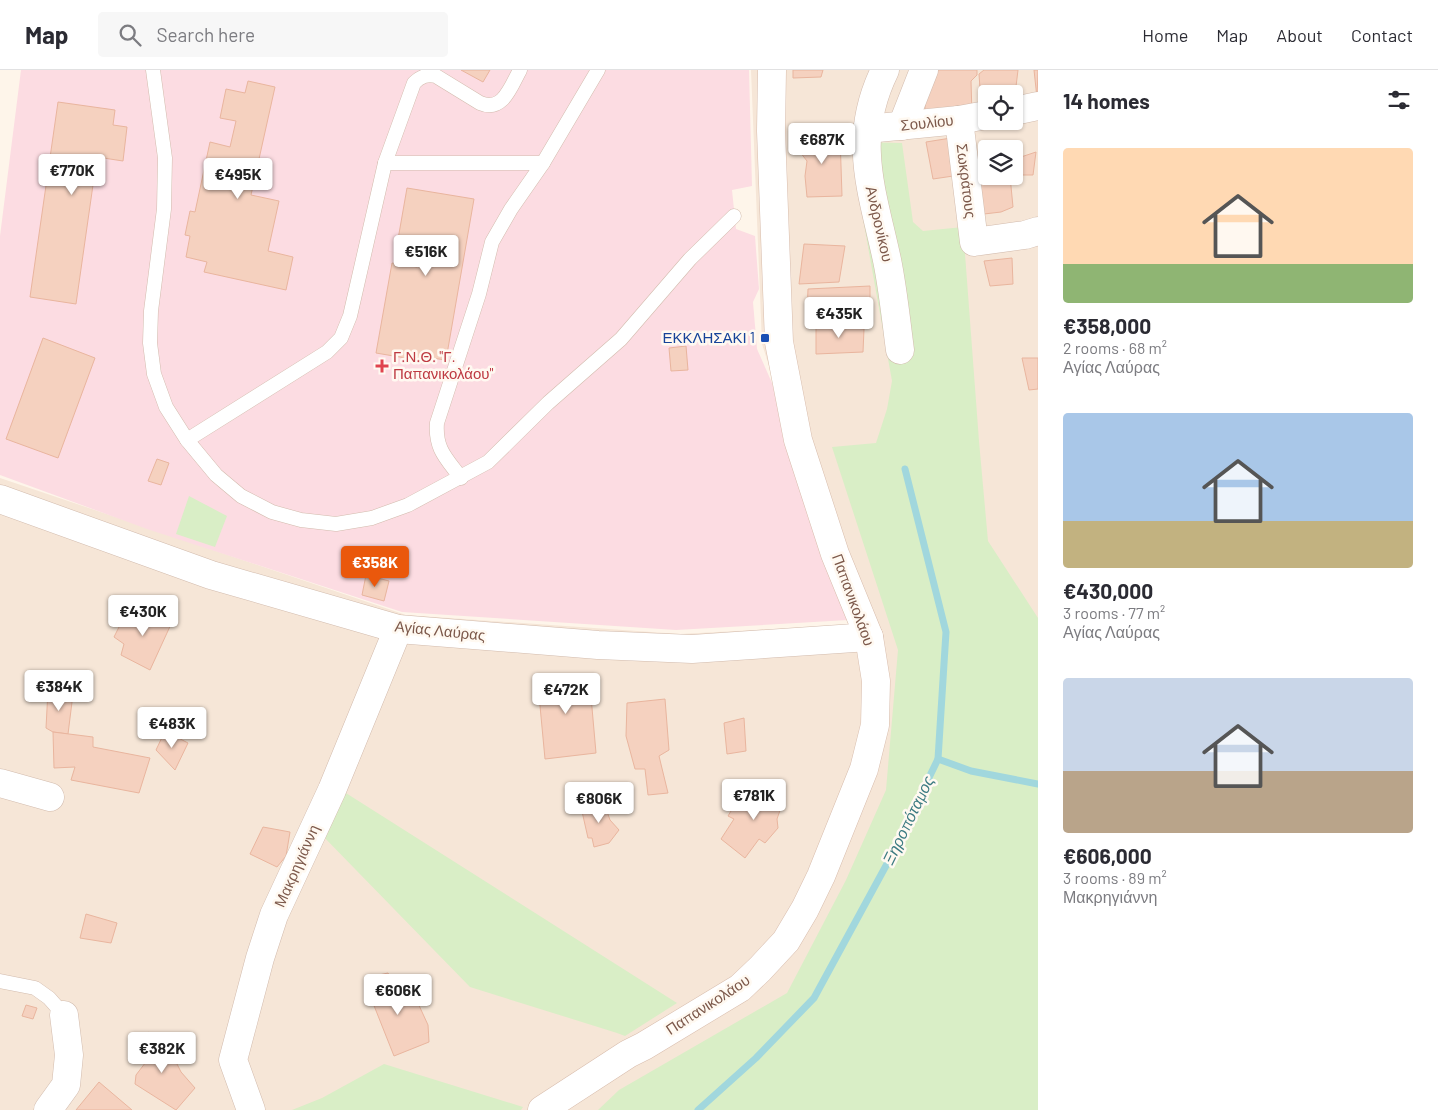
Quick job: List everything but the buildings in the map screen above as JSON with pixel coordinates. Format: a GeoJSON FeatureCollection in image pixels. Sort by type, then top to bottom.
{"type":"FeatureCollection","features":[{"type":"Feature","properties":{"kind":"street","name":"Παπανικολάου"},"geometry":{"type":"LineString","coordinates":[[542,1110],[628,1054],[740,988],[786,940],[805,909],[821,876],[864,769],[875,725],[876,681],[869,637],[836,554],[798,440],[779,342],[772,131],[772,70]]}},
{"type":"Feature","properties":{"kind":"street","name":"Ανδρονίκου"},"geometry":{"type":"LineString","coordinates":[[885,70],[873,99],[867,129],[866,148],[872,199],[889,272],[900,350]]}},
{"type":"Feature","properties":{"kind":"street"},"geometry":{"type":"LineString","coordinates":[[902,126],[924,70]]}},
{"type":"Feature","properties":{"kind":"street"},"geometry":{"type":"LineString","coordinates":[[1023,108],[1038,106]]}},
{"type":"Feature","properties":{"kind":"street","name":"Σουλίου"},"geometry":{"type":"LineString","coordinates":[[867,129],[978,117]]}},
{"type":"Feature","properties":{"kind":"street","name":"Σωκράτους"},"geometry":{"type":"LineString","coordinates":[[959,120],[974,242],[1025,236],[1038,231]]}},
{"type":"Feature","properties":{"kind":"street","name":"Αγίας Λαύρας"},"geometry":{"type":"LineString","coordinates":[[0,499],[211,575],[398,629],[598,646],[692,649],[869,637]]}},
{"type":"Feature","properties":{"kind":"street","name":"Μακρηγιάννη"},"geometry":{"type":"LineString","coordinates":[[251,1110],[233,1060],[260,958],[274,915],[332,790],[398,629]]}},
{"type":"Feature","properties":{"kind":"street"},"geometry":{"type":"LineString","coordinates":[[0,783],[50,797]]}},
{"type":"Feature","properties":{"kind":"street"},"geometry":{"type":"LineString","coordinates":[[48,1110],[66,1085],[68,1055],[64,1014]]}},
{"type":"Feature","properties":{"kind":"lane"},"geometry":{"type":"LineString","coordinates":[[153,70],[165,158],[164,209],[151,311],[150,343],[154,374],[166,407],[187,440],[216,474],[241,496],[272,512],[300,520],[336,524],[372,518],[408,505],[488,462],[548,403],[621,339],[690,259],[734,216]]}},
{"type":"Feature","properties":{"kind":"lane"},"geometry":{"type":"LineString","coordinates":[[187,440],[327,352],[341,338],[350,316],[386,163],[414,83],[420,77],[436,76],[486,106],[500,103],[505,98],[520,70]]}},
{"type":"Feature","properties":{"kind":"lane"},"geometry":{"type":"LineString","coordinates":[[461,478],[440,449],[436,436],[437,423],[479,294],[492,242],[511,209],[544,163],[598,70]]}},
{"type":"Feature","properties":{"kind":"lane"},"geometry":{"type":"LineString","coordinates":[[386,163],[544,163]]}},
{"type":"Feature","properties":{"kind":"lane"},"geometry":{"type":"LineString","coordinates":[[0,981],[35,988],[49,998],[64,1014]]}},
{"type":"Feature","properties":{"kind":"shaded area","name":"Γ.Ν.Θ. \"Γ. Παπανικολάου\""},"geometry":{"type":"Polygon","coordinates":[[[21,70],[749,70],[752,186],[732,190],[736,229],[755,236],[759,289],[753,302],[757,349],[772,383],[799,481],[848,620],[676,630],[402,612],[147,529],[0,475],[0,236],[21,70]]]}},
{"type":"Feature","properties":{"kind":"shaded area"},"geometry":{"type":"Polygon","coordinates":[[[751,70],[1038,70],[1038,1110],[0,1110],[0,478],[406,615],[680,634],[852,625],[762,344],[751,70]]]}},
{"type":"Feature","properties":{"kind":"green space"},"geometry":{"type":"Polygon","coordinates":[[[859,142],[902,143],[913,222],[923,231],[963,227],[988,541],[1038,618],[1038,1110],[598,1110],[619,1090],[787,993],[846,880],[886,790],[898,650],[832,447],[876,443],[887,409],[892,381],[860,202],[859,142]]]}},
{"type":"Feature","properties":{"kind":"green space"},"geometry":{"type":"Polygon","coordinates":[[[189,496],[227,516],[215,547],[176,534],[189,496]]]}},
{"type":"Feature","properties":{"kind":"green space"},"geometry":{"type":"Polygon","coordinates":[[[338,788],[677,1003],[625,1036],[470,987],[318,831],[338,788]]]}},
{"type":"Feature","properties":{"kind":"green space"},"geometry":{"type":"Polygon","coordinates":[[[384,1064],[523,1107],[521,1110],[292,1110],[322,1098],[384,1064]]]}},
{"type":"Feature","properties":{"kind":"waterway","name":"Ξηροπόταμος"},"geometry":{"type":"LineString","coordinates":[[698,1110],[756,1058],[814,998],[888,862],[938,759],[946,632],[905,469]]}},
{"type":"Feature","properties":{"kind":"waterway"},"geometry":{"type":"LineString","coordinates":[[938,759],[971,771],[1038,784]]}},
{"type":"Feature","properties":{"kind":"place","name":"ΕΚΚΛΗΣΑΚΙ 1"},"geometry":{"type":"Point","coordinates":[765,338]}},
{"type":"Feature","properties":{"kind":"place","name":"Γ.Ν.Θ. \"Γ. Παπανικολάου\""},"geometry":{"type":"Point","coordinates":[382,366]}}]}
